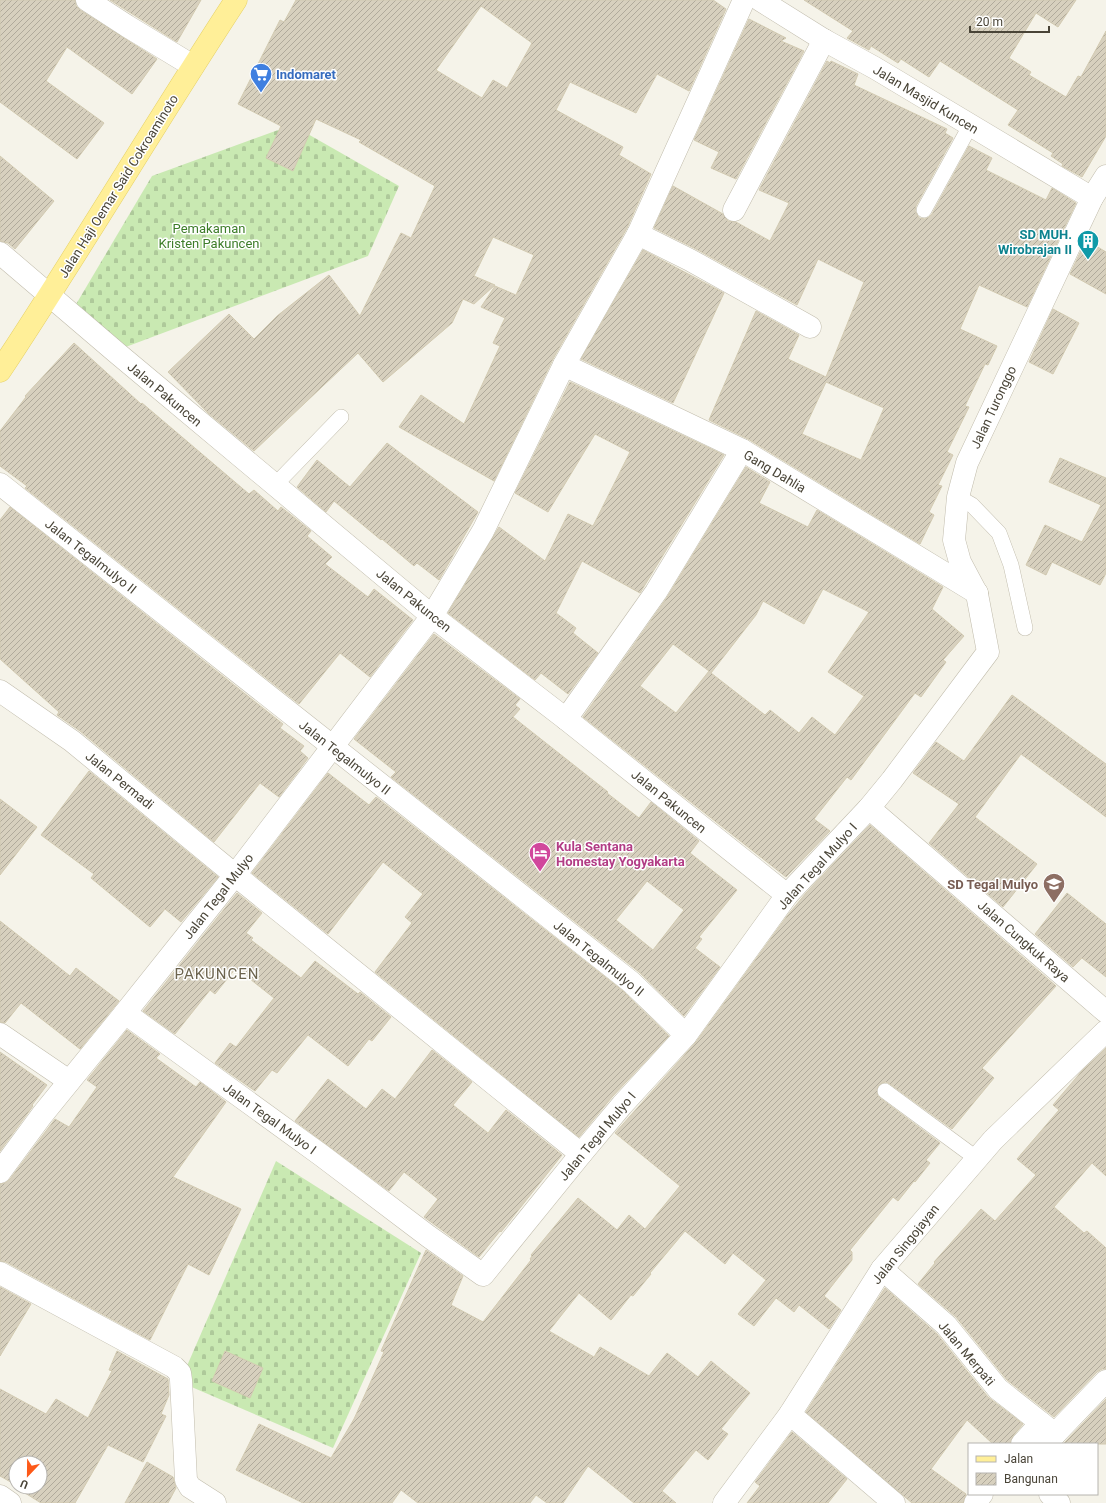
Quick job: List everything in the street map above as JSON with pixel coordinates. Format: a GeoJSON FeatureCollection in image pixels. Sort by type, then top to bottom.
{"type":"FeatureCollection","features":[{"type":"Feature","properties":{"kind":"main road","name":"Jalan Haji Oemar Said Cokroaminoto"},"geometry":{"type":"LineString","coordinates":[[0,371],[236,0]]}},
{"type":"Feature","properties":{"kind":"street"},"geometry":{"type":"LineString","coordinates":[[87,0],[193,66]]}},
{"type":"Feature","properties":{"kind":"street","name":"Jalan Tegal Mulyo"},"geometry":{"type":"LineString","coordinates":[[0,1172],[42,1115],[235,875],[432,616],[483,531],[564,365],[638,234],[744,0]]}},
{"type":"Feature","properties":{"kind":"street","name":"Jalan Masjid Kuncen"},"geometry":{"type":"LineString","coordinates":[[760,0],[824,40],[875,68],[1092,198]]}},
{"type":"Feature","properties":{"kind":"street"},"geometry":{"type":"LineString","coordinates":[[734,210],[824,40]]}},
{"type":"Feature","properties":{"kind":"street","name":"Jalan Turonggo"},"geometry":{"type":"LineString","coordinates":[[988,652],[977,594],[960,562],[954,540],[958,497],[967,463],[1092,198],[1106,176]]}},
{"type":"Feature","properties":{"kind":"street"},"geometry":{"type":"LineString","coordinates":[[638,234],[690,260],[810,326]]}},
{"type":"Feature","properties":{"kind":"street","name":"Jalan Pakuncen"},"geometry":{"type":"LineString","coordinates":[[0,253],[49,296],[432,616],[566,719],[787,895]]}},
{"type":"Feature","properties":{"kind":"street","name":"Gang Dahlia"},"geometry":{"type":"LineString","coordinates":[[564,365],[742,450],[977,594]]}},
{"type":"Feature","properties":{"kind":"street"},"geometry":{"type":"LineString","coordinates":[[566,719],[656,592],[742,450]]}},
{"type":"Feature","properties":{"kind":"street","name":"Jalan Tegalmulyo II"},"geometry":{"type":"LineString","coordinates":[[0,484],[631,982],[686,1035]]}},
{"type":"Feature","properties":{"kind":"street","name":"Jalan Tegal Mulyo I"},"geometry":{"type":"LineString","coordinates":[[125,1013],[321,1155],[428,1236],[483,1274],[622,1105],[686,1035],[787,895],[869,808],[892,780],[988,652]]}},
{"type":"Feature","properties":{"kind":"street","name":"Jalan Permadi"},"geometry":{"type":"LineString","coordinates":[[0,691],[72,741],[235,875],[581,1154]]}},
{"type":"Feature","properties":{"kind":"street","name":"Jalan Cungkuk Raya"},"geometry":{"type":"LineString","coordinates":[[869,808],[1106,1012]]}},
{"type":"Feature","properties":{"kind":"street","name":"Jalan Singojayan"},"geometry":{"type":"LineString","coordinates":[[724,1503],[790,1414],[882,1269],[976,1158],[1106,1031]]}},
{"type":"Feature","properties":{"kind":"street"},"geometry":{"type":"LineString","coordinates":[[0,1034],[69,1081]]}},
{"type":"Feature","properties":{"kind":"street","name":"Jalan Merpati"},"geometry":{"type":"LineString","coordinates":[[882,1269],[946,1325],[998,1389],[1048,1434]]}},
{"type":"Feature","properties":{"kind":"street"},"geometry":{"type":"LineString","coordinates":[[0,1273],[178,1370],[182,1380],[186,1480],[190,1487],[215,1503]]}},
{"type":"Feature","properties":{"kind":"street"},"geometry":{"type":"LineString","coordinates":[[1025,1443],[1048,1434],[1106,1381]]}},
{"type":"Feature","properties":{"kind":"street"},"geometry":{"type":"LineString","coordinates":[[790,1414],[894,1503]]}},
{"type":"Feature","properties":{"kind":"street"},"geometry":{"type":"LineString","coordinates":[[975,1503],[981,1495]]}},
{"type":"Feature","properties":{"kind":"street"},"geometry":{"type":"LineString","coordinates":[[1051,1495],[1059,1503]]}},
{"type":"Feature","properties":{"kind":"street"},"geometry":{"type":"LineString","coordinates":[[0,1496],[10,1503]]}},
{"type":"Feature","properties":{"kind":"lane"},"geometry":{"type":"LineString","coordinates":[[924,210],[970,126]]}},
{"type":"Feature","properties":{"kind":"lane"},"geometry":{"type":"LineString","coordinates":[[275,485],[341,417]]}},
{"type":"Feature","properties":{"kind":"lane"},"geometry":{"type":"LineString","coordinates":[[958,497],[972,505],[999,533],[1011,565],[1025,628]]}},
{"type":"Feature","properties":{"kind":"lane"},"geometry":{"type":"LineString","coordinates":[[885,1091],[976,1158]]}},
{"type":"Feature","properties":{"kind":"green space","name":"Pemakaman Kristen Pakuncen"},"geometry":{"type":"Polygon","coordinates":[[[292,125],[399,186],[368,256],[123,348],[75,306],[152,176],[292,125]]]}},
{"type":"Feature","properties":{"kind":"green space"},"geometry":{"type":"Polygon","coordinates":[[[276,1161],[421,1253],[333,1448],[180,1382],[276,1161]]]}},
{"type":"Feature","properties":{"kind":"building"},"geometry":{"type":"Polygon","coordinates":[[[0,0],[75,0],[76,6],[80,10],[157,59],[132,94],[67,47],[46,81],[104,123],[77,159],[0,102],[0,0]]]}},
{"type":"Feature","properties":{"kind":"building"},"geometry":{"type":"Polygon","coordinates":[[[110,0],[201,0],[177,42],[110,0]]]}},
{"type":"Feature","properties":{"kind":"building"},"geometry":{"type":"Polygon","coordinates":[[[296,0],[713,0],[726,9],[689,91],[657,74],[636,113],[570,82],[556,110],[623,147],[619,155],[651,174],[627,228],[553,359],[494,481],[399,427],[421,395],[464,424],[500,346],[493,343],[505,318],[481,307],[495,286],[516,295],[534,255],[493,237],[474,276],[495,285],[474,304],[463,299],[452,323],[383,382],[358,353],[254,451],[208,413],[168,372],[229,314],[254,339],[277,316],[329,275],[360,316],[401,233],[411,238],[435,186],[359,142],[361,140],[316,119],[293,171],[266,158],[281,126],[238,104],[280,20],[284,22],[296,0]],[[481,6],[436,70],[482,98],[493,80],[507,88],[532,43],[481,6]]]}},
{"type":"Feature","properties":{"kind":"building"},"geometry":{"type":"Polygon","coordinates":[[[804,0],[1076,0],[1058,27],[1036,13],[1009,58],[1031,72],[1029,75],[1066,97],[1078,76],[1081,77],[1106,31],[1106,136],[1082,177],[1062,166],[1063,164],[1051,156],[1053,153],[1008,125],[1018,110],[940,61],[929,77],[901,59],[898,63],[871,46],[869,50],[847,38],[853,31],[804,0]]]}},
{"type":"Feature","properties":{"kind":"building"},"geometry":{"type":"Polygon","coordinates":[[[749,19],[786,38],[781,41],[804,51],[736,179],[711,168],[719,152],[694,140],[749,19]]]}},
{"type":"Feature","properties":{"kind":"building"},"geometry":{"type":"Polygon","coordinates":[[[827,61],[830,63],[831,61],[858,74],[854,85],[947,129],[945,133],[953,138],[916,206],[915,211],[919,218],[925,219],[932,214],[969,146],[992,158],[986,170],[1046,200],[1052,188],[1076,203],[1027,307],[979,285],[960,329],[997,346],[988,365],[985,364],[965,406],[969,407],[947,452],[953,455],[938,485],[942,486],[929,512],[934,515],[920,544],[748,439],[709,420],[756,311],[799,335],[788,359],[826,377],[864,282],[818,259],[797,305],[696,249],[654,228],[673,186],[723,214],[728,221],[736,222],[770,241],[789,203],[759,190],[827,61]],[[826,382],[802,434],[861,460],[884,408],[826,382]]]}},
{"type":"Feature","properties":{"kind":"building"},"geometry":{"type":"Polygon","coordinates":[[[0,156],[54,201],[15,249],[8,243],[0,241],[0,156]]]}},
{"type":"Feature","properties":{"kind":"building","name":"SD MUH. Wirobrajan II"},"geometry":{"type":"Polygon","coordinates":[[[1086,240],[1106,252],[1106,294],[1070,274],[1086,240]]]}},
{"type":"Feature","properties":{"kind":"building"},"geometry":{"type":"Polygon","coordinates":[[[643,250],[724,293],[673,403],[581,359],[643,250]]]}},
{"type":"Feature","properties":{"kind":"building"},"geometry":{"type":"Polygon","coordinates":[[[1053,309],[1079,323],[1053,374],[1029,362],[1053,309]]]}},
{"type":"Feature","properties":{"kind":"building"},"geometry":{"type":"Polygon","coordinates":[[[74,343],[141,404],[142,403],[249,494],[254,490],[278,511],[281,507],[311,531],[307,536],[332,557],[325,564],[368,597],[374,589],[413,620],[370,677],[340,653],[299,704],[25,488],[27,486],[0,466],[0,431],[26,397],[25,396],[74,343]]]}},
{"type":"Feature","properties":{"kind":"building"},"geometry":{"type":"Polygon","coordinates":[[[570,382],[724,455],[640,593],[582,561],[556,613],[576,628],[573,633],[598,653],[568,694],[541,673],[535,680],[448,613],[499,527],[545,561],[568,514],[593,526],[630,452],[595,434],[548,512],[515,493],[570,382]]]}},
{"type":"Feature","properties":{"kind":"building"},"geometry":{"type":"Polygon","coordinates":[[[387,443],[478,512],[439,580],[417,563],[414,566],[334,501],[326,512],[297,487],[317,460],[350,487],[387,443]]]}},
{"type":"Feature","properties":{"kind":"building"},"geometry":{"type":"Polygon","coordinates":[[[1060,458],[1106,478],[1106,573],[1100,585],[1052,562],[1046,575],[1026,565],[1045,525],[1082,542],[1101,505],[1049,482],[1060,458]]]}},
{"type":"Feature","properties":{"kind":"building"},"geometry":{"type":"Polygon","coordinates":[[[746,467],[770,482],[759,503],[808,527],[817,510],[943,587],[932,609],[964,636],[943,660],[946,662],[921,697],[915,693],[851,780],[847,777],[814,819],[830,831],[786,877],[583,717],[666,599],[746,467]],[[823,589],[804,624],[763,601],[756,615],[711,673],[765,715],[770,710],[799,733],[812,717],[835,735],[864,696],[828,672],[869,612],[823,589]],[[673,644],[640,686],[676,713],[709,671],[673,644]]]}},
{"type":"Feature","properties":{"kind":"building"},"geometry":{"type":"Polygon","coordinates":[[[10,507],[283,724],[280,728],[304,746],[300,751],[308,758],[279,797],[260,783],[214,842],[80,731],[57,715],[59,712],[0,659],[0,520],[10,507]]]}},
{"type":"Feature","properties":{"kind":"building"},"geometry":{"type":"Polygon","coordinates":[[[434,634],[520,699],[515,705],[520,709],[513,717],[639,818],[651,802],[699,841],[690,853],[737,890],[699,937],[702,939],[695,948],[720,967],[684,1016],[639,972],[391,777],[396,772],[354,739],[434,634]],[[647,881],[616,920],[653,950],[684,910],[647,881]]]}},
{"type":"Feature","properties":{"kind":"building"},"geometry":{"type":"Polygon","coordinates":[[[1012,695],[1106,764],[1106,817],[1021,754],[975,817],[1037,864],[1003,907],[929,843],[959,804],[913,773],[936,742],[964,761],[1012,695]]]}},
{"type":"Feature","properties":{"kind":"building"},"geometry":{"type":"Polygon","coordinates":[[[89,771],[218,877],[181,922],[165,909],[150,927],[91,878],[94,874],[41,835],[89,771]]]}},
{"type":"Feature","properties":{"kind":"building"},"geometry":{"type":"Polygon","coordinates":[[[328,773],[369,805],[376,797],[623,991],[669,1036],[612,1097],[579,1137],[375,972],[412,923],[405,917],[423,894],[383,862],[328,934],[252,873],[328,773]]]}},
{"type":"Feature","properties":{"kind":"building"},"geometry":{"type":"Polygon","coordinates":[[[0,799],[37,827],[0,875],[0,799]]]}},
{"type":"Feature","properties":{"kind":"building"},"geometry":{"type":"Polygon","coordinates":[[[870,825],[1056,986],[982,1068],[994,1078],[952,1129],[890,1084],[886,1082],[878,1086],[877,1094],[880,1098],[940,1143],[926,1160],[930,1163],[915,1182],[914,1181],[898,1201],[893,1197],[850,1250],[852,1252],[852,1260],[824,1296],[841,1310],[829,1329],[799,1305],[794,1312],[776,1298],[754,1326],[738,1314],[766,1280],[733,1253],[725,1264],[685,1231],[633,1296],[631,1295],[611,1320],[579,1293],[549,1331],[594,1357],[600,1347],[649,1376],[667,1353],[698,1377],[711,1361],[750,1393],[721,1429],[728,1434],[708,1460],[696,1450],[662,1491],[676,1503],[634,1503],[588,1466],[563,1503],[547,1503],[536,1495],[530,1503],[418,1503],[401,1490],[392,1503],[303,1503],[236,1470],[259,1424],[331,1458],[354,1419],[384,1352],[381,1351],[426,1250],[463,1276],[451,1305],[483,1322],[531,1260],[531,1255],[578,1198],[617,1230],[629,1215],[645,1229],[680,1186],[615,1133],[696,1042],[787,916],[806,893],[870,825]]]}},
{"type":"Feature","properties":{"kind":"building"},"geometry":{"type":"Polygon","coordinates":[[[237,893],[262,913],[246,933],[253,938],[251,940],[301,978],[315,961],[358,994],[360,992],[391,1017],[372,1041],[369,1039],[348,1066],[308,1035],[277,1073],[272,1070],[255,1091],[215,1063],[230,1043],[236,1047],[274,998],[236,968],[215,994],[210,990],[175,1034],[143,1011],[237,893]]]}},
{"type":"Feature","properties":{"kind":"building"},"geometry":{"type":"Polygon","coordinates":[[[1067,893],[1106,924],[1106,977],[1082,958],[1073,967],[1035,934],[1067,893]]]}},
{"type":"Feature","properties":{"kind":"building"},"geometry":{"type":"Polygon","coordinates":[[[0,921],[70,976],[76,968],[119,1001],[80,1049],[21,1003],[5,1023],[0,1022],[0,921]]]}},
{"type":"Feature","properties":{"kind":"building"},"geometry":{"type":"Polygon","coordinates":[[[127,1030],[160,1054],[156,1058],[196,1087],[200,1082],[226,1102],[173,1177],[241,1209],[209,1275],[188,1264],[150,1340],[6,1262],[0,1261],[0,1184],[5,1183],[10,1179],[55,1119],[69,1127],[97,1087],[87,1080],[127,1030]]]}},
{"type":"Feature","properties":{"kind":"building"},"geometry":{"type":"Polygon","coordinates":[[[1106,1048],[1106,1176],[1092,1163],[1054,1207],[1084,1233],[1087,1231],[1106,1248],[1106,1369],[1102,1369],[1097,1372],[1054,1417],[1007,1380],[956,1317],[918,1284],[935,1263],[934,1262],[981,1209],[995,1221],[1036,1175],[1017,1159],[1059,1110],[1053,1105],[1081,1072],[1106,1048]]]}},
{"type":"Feature","properties":{"kind":"building"},"geometry":{"type":"Polygon","coordinates":[[[432,1050],[472,1082],[453,1105],[488,1133],[506,1110],[562,1155],[501,1232],[500,1231],[479,1257],[424,1217],[438,1199],[404,1172],[389,1191],[295,1121],[328,1079],[366,1109],[382,1089],[395,1099],[432,1050]]]}},
{"type":"Feature","properties":{"kind":"building"},"geometry":{"type":"Polygon","coordinates":[[[0,1052],[47,1085],[0,1151],[0,1052]]]}},
{"type":"Feature","properties":{"kind":"building"},"geometry":{"type":"Polygon","coordinates":[[[0,1287],[31,1304],[0,1356],[0,1287]]]}},
{"type":"Feature","properties":{"kind":"building"},"geometry":{"type":"Polygon","coordinates":[[[885,1288],[937,1334],[988,1397],[1023,1424],[1013,1436],[1010,1443],[992,1443],[967,1420],[931,1469],[966,1494],[963,1503],[912,1503],[806,1412],[885,1288]]]}},
{"type":"Feature","properties":{"kind":"building"},"geometry":{"type":"Polygon","coordinates":[[[117,1351],[168,1379],[169,1395],[161,1414],[166,1416],[143,1462],[108,1445],[75,1503],[41,1503],[28,1495],[48,1495],[48,1455],[8,1455],[8,1480],[0,1476],[0,1389],[46,1414],[56,1399],[88,1418],[112,1371],[109,1370],[117,1351]]]}},
{"type":"Feature","properties":{"kind":"building"},"geometry":{"type":"Polygon","coordinates":[[[225,1351],[263,1368],[250,1398],[212,1381],[225,1351]]]}},
{"type":"Feature","properties":{"kind":"building"},"geometry":{"type":"Polygon","coordinates":[[[1106,1399],[1106,1444],[1064,1443],[1106,1399]]]}},
{"type":"Feature","properties":{"kind":"building"},"geometry":{"type":"Polygon","coordinates":[[[792,1432],[847,1479],[828,1503],[747,1503],[760,1486],[755,1482],[792,1432]]]}},
{"type":"Feature","properties":{"kind":"building"},"geometry":{"type":"Polygon","coordinates":[[[147,1462],[173,1477],[176,1488],[168,1503],[125,1503],[147,1462]]]}},
{"type":"Feature","properties":{"kind":"place","name":"Indomaret"},"geometry":{"type":"Point","coordinates":[261,94]}},
{"type":"Feature","properties":{"kind":"place","name":"SD MUH. Wirobrajan II"},"geometry":{"type":"Point","coordinates":[1088,260]}},
{"type":"Feature","properties":{"kind":"place","name":"Kula Sentana Homestay Yogyakarta"},"geometry":{"type":"Point","coordinates":[540,872]}},
{"type":"Feature","properties":{"kind":"place","name":"SD Tegal Mulyo"},"geometry":{"type":"Point","coordinates":[1054,904]}},
{"type":"Feature","properties":{"kind":"district","name":"PAKUNCEN"},"geometry":{"type":"Point","coordinates":[217,974]}}]}
